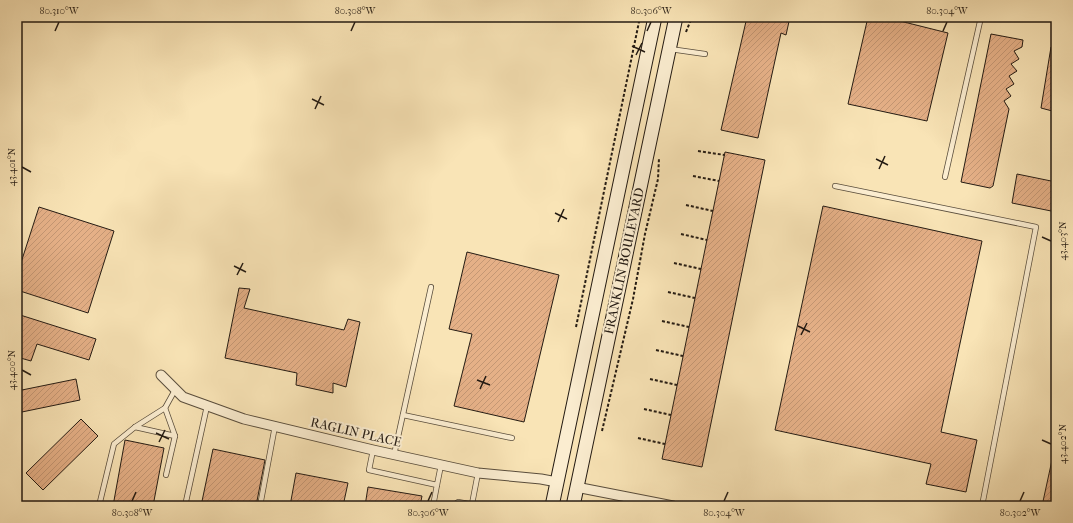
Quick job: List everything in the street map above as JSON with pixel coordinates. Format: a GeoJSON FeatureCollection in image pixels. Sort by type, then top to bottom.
{"type":"FeatureCollection","features":[{"type":"Feature","properties":{"kind":"main road","name":"FRANKLIN BOULEVARD"},"geometry":{"type":"LineString","coordinates":[[552,506],[655,17]]}},
{"type":"Feature","properties":{"kind":"main road","name":"FRANKLIN BOULEVARD"},"geometry":{"type":"LineString","coordinates":[[572,506],[675,50],[676,17]]}},
{"type":"Feature","properties":{"kind":"street","name":"RAGLIN PLACE"},"geometry":{"type":"LineString","coordinates":[[161,376],[183,397],[244,418],[394,455],[478,473],[557,482]]}},
{"type":"Feature","properties":{"kind":"street"},"geometry":{"type":"LineString","coordinates":[[576,487],[673,506]]}},
{"type":"Feature","properties":{"kind":"lane"},"geometry":{"type":"LineString","coordinates":[[945,177],[981,17]]}},
{"type":"Feature","properties":{"kind":"lane"},"geometry":{"type":"LineString","coordinates":[[675,50],[705,54]]}},
{"type":"Feature","properties":{"kind":"lane"},"geometry":{"type":"LineString","coordinates":[[835,186],[1036,227],[982,506]]}},
{"type":"Feature","properties":{"kind":"lane"},"geometry":{"type":"LineString","coordinates":[[394,455],[431,287]]}},
{"type":"Feature","properties":{"kind":"lane"},"geometry":{"type":"LineString","coordinates":[[99,506],[114,444],[135,427],[165,408],[176,390]]}},
{"type":"Feature","properties":{"kind":"lane"},"geometry":{"type":"LineString","coordinates":[[185,506],[207,406]]}},
{"type":"Feature","properties":{"kind":"lane"},"geometry":{"type":"LineString","coordinates":[[165,408],[174,436],[166,475]]}},
{"type":"Feature","properties":{"kind":"lane"},"geometry":{"type":"LineString","coordinates":[[403,415],[512,438]]}},
{"type":"Feature","properties":{"kind":"lane"},"geometry":{"type":"LineString","coordinates":[[260,506],[275,426]]}},
{"type":"Feature","properties":{"kind":"lane"},"geometry":{"type":"LineString","coordinates":[[135,427],[174,436]]}},
{"type":"Feature","properties":{"kind":"lane"},"geometry":{"type":"LineString","coordinates":[[373,450],[369,470],[437,485]]}},
{"type":"Feature","properties":{"kind":"lane"},"geometry":{"type":"LineString","coordinates":[[433,506],[441,465]]}},
{"type":"Feature","properties":{"kind":"lane"},"geometry":{"type":"LineString","coordinates":[[472,504],[478,473]]}},
{"type":"Feature","properties":{"kind":"lane"},"geometry":{"type":"LineString","coordinates":[[453,506],[458,502],[480,506]]}},
{"type":"Feature","properties":{"kind":"path"},"geometry":{"type":"LineString","coordinates":[[576,330],[640,17]]}},
{"type":"Feature","properties":{"kind":"path"},"geometry":{"type":"LineString","coordinates":[[675,50],[686,33],[692,17]]}},
{"type":"Feature","properties":{"kind":"path"},"geometry":{"type":"LineString","coordinates":[[698,151],[725,155]]}},
{"type":"Feature","properties":{"kind":"path"},"geometry":{"type":"LineString","coordinates":[[602,434],[658,178],[660,155]]}},
{"type":"Feature","properties":{"kind":"path"},"geometry":{"type":"LineString","coordinates":[[693,176],[719,181]]}},
{"type":"Feature","properties":{"kind":"path"},"geometry":{"type":"LineString","coordinates":[[686,205],[713,211]]}},
{"type":"Feature","properties":{"kind":"path"},"geometry":{"type":"LineString","coordinates":[[681,234],[707,240]]}},
{"type":"Feature","properties":{"kind":"path"},"geometry":{"type":"LineString","coordinates":[[674,263],[701,269]]}},
{"type":"Feature","properties":{"kind":"path"},"geometry":{"type":"LineString","coordinates":[[668,292],[695,298]]}},
{"type":"Feature","properties":{"kind":"path"},"geometry":{"type":"LineString","coordinates":[[662,321],[689,327]]}},
{"type":"Feature","properties":{"kind":"path"},"geometry":{"type":"LineString","coordinates":[[656,350],[683,356]]}},
{"type":"Feature","properties":{"kind":"path"},"geometry":{"type":"LineString","coordinates":[[650,379],[677,385]]}},
{"type":"Feature","properties":{"kind":"path"},"geometry":{"type":"LineString","coordinates":[[644,409],[671,414]]}},
{"type":"Feature","properties":{"kind":"path"},"geometry":{"type":"LineString","coordinates":[[638,438],[665,444]]}},
{"type":"Feature","properties":{"kind":"building"},"geometry":{"type":"Polygon","coordinates":[[[747,17],[790,17],[786,35],[781,33],[758,138],[721,130],[747,17]]]}},
{"type":"Feature","properties":{"kind":"building"},"geometry":{"type":"Polygon","coordinates":[[[868,17],[884,17],[948,33],[927,121],[848,104],[868,17]]]}},
{"type":"Feature","properties":{"kind":"building"},"geometry":{"type":"Polygon","coordinates":[[[991,34],[1023,40],[1022,47],[1014,51],[1019,59],[1011,64],[1017,71],[1009,76],[1014,84],[1006,89],[1011,96],[1004,101],[1009,109],[993,186],[990,188],[961,182],[991,34]]]}},
{"type":"Feature","properties":{"kind":"building"},"geometry":{"type":"Polygon","coordinates":[[[1051,47],[1056,48],[1056,112],[1041,108],[1051,47]]]}},
{"type":"Feature","properties":{"kind":"building"},"geometry":{"type":"Polygon","coordinates":[[[725,152],[765,160],[702,467],[662,459],[725,152]]]}},
{"type":"Feature","properties":{"kind":"building"},"geometry":{"type":"Polygon","coordinates":[[[1017,174],[1056,182],[1056,212],[1012,203],[1017,174]]]}},
{"type":"Feature","properties":{"kind":"building"},"geometry":{"type":"Polygon","coordinates":[[[823,206],[982,241],[941,432],[977,440],[966,492],[926,484],[931,464],[775,430],[823,206]]]}},
{"type":"Feature","properties":{"kind":"building"},"geometry":{"type":"Polygon","coordinates":[[[39,207],[114,231],[88,313],[17,290],[17,275],[39,207]]]}},
{"type":"Feature","properties":{"kind":"building"},"geometry":{"type":"Polygon","coordinates":[[[467,252],[559,275],[524,422],[454,406],[472,334],[449,329],[467,252]]]}},
{"type":"Feature","properties":{"kind":"building"},"geometry":{"type":"Polygon","coordinates":[[[239,288],[250,289],[244,308],[344,330],[348,319],[360,322],[346,387],[333,383],[333,393],[296,385],[297,373],[225,358],[239,288]]]}},
{"type":"Feature","properties":{"kind":"building"},"geometry":{"type":"Polygon","coordinates":[[[17,314],[96,339],[89,360],[37,344],[31,361],[17,357],[17,314]]]}},
{"type":"Feature","properties":{"kind":"building"},"geometry":{"type":"Polygon","coordinates":[[[76,379],[80,400],[17,413],[17,391],[76,379]]]}},
{"type":"Feature","properties":{"kind":"building"},"geometry":{"type":"Polygon","coordinates":[[[81,419],[98,436],[43,490],[26,473],[81,419]]]}},
{"type":"Feature","properties":{"kind":"building"},"geometry":{"type":"Polygon","coordinates":[[[125,440],[164,448],[153,506],[113,506],[125,440]]]}},
{"type":"Feature","properties":{"kind":"building"},"geometry":{"type":"Polygon","coordinates":[[[213,449],[265,460],[256,506],[201,506],[213,449]]]}},
{"type":"Feature","properties":{"kind":"building"},"geometry":{"type":"Polygon","coordinates":[[[1052,460],[1056,460],[1056,506],[1042,506],[1052,460]]]}},
{"type":"Feature","properties":{"kind":"building"},"geometry":{"type":"Polygon","coordinates":[[[296,473],[348,483],[343,506],[290,506],[296,473]]]}},
{"type":"Feature","properties":{"kind":"building"},"geometry":{"type":"Polygon","coordinates":[[[368,487],[422,496],[420,506],[365,506],[368,487]]]}}]}
